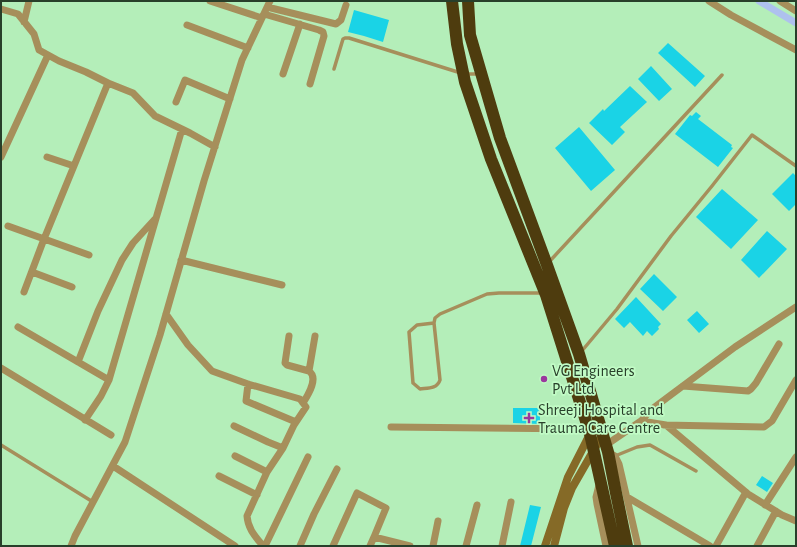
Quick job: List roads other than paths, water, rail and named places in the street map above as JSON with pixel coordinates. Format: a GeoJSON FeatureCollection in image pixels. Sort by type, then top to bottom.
{"type":"FeatureCollection","features":[{"type":"Feature","properties":{"kind":"highway"},"geometry":{"type":"LineString","coordinates":[[452,1],[457,44],[468,89],[491,159],[545,292],[589,432],[615,546]]}},
{"type":"Feature","properties":{"kind":"highway"},"geometry":{"type":"LineString","coordinates":[[468,1],[470,35],[500,138],[578,354],[608,447],[616,493],[634,544]]}},
{"type":"Feature","properties":{"kind":"street"},"geometry":{"type":"LineString","coordinates":[[24,22],[29,1]]}},
{"type":"Feature","properties":{"kind":"street"},"geometry":{"type":"LineString","coordinates":[[210,1],[266,10],[336,24],[341,20],[346,5]]}},
{"type":"Feature","properties":{"kind":"street"},"geometry":{"type":"LineString","coordinates":[[709,1],[731,15],[796,50]]}},
{"type":"Feature","properties":{"kind":"street"},"geometry":{"type":"LineString","coordinates":[[780,1],[796,11]]}},
{"type":"Feature","properties":{"kind":"street"},"geometry":{"type":"LineString","coordinates":[[1,9],[18,14],[34,34],[39,50],[59,61],[133,93],[155,116],[215,147]]}},
{"type":"Feature","properties":{"kind":"street"},"geometry":{"type":"LineString","coordinates":[[266,10],[323,32],[324,36],[310,84]]}},
{"type":"Feature","properties":{"kind":"street"},"geometry":{"type":"LineString","coordinates":[[71,546],[125,442],[166,314],[242,60],[266,10]]}},
{"type":"Feature","properties":{"kind":"street"},"geometry":{"type":"LineString","coordinates":[[283,74],[300,24]]}},
{"type":"Feature","properties":{"kind":"street"},"geometry":{"type":"LineString","coordinates":[[187,25],[248,48]]}},
{"type":"Feature","properties":{"kind":"street"},"geometry":{"type":"LineString","coordinates":[[1,157],[48,54]]}},
{"type":"Feature","properties":{"kind":"street"},"geometry":{"type":"LineString","coordinates":[[176,102],[185,80],[230,99]]}},
{"type":"Feature","properties":{"kind":"street"},"geometry":{"type":"LineString","coordinates":[[24,292],[44,239],[108,83]]}},
{"type":"Feature","properties":{"kind":"street"},"geometry":{"type":"LineString","coordinates":[[85,420],[101,396],[109,380],[182,129]]}},
{"type":"Feature","properties":{"kind":"street"},"geometry":{"type":"LineString","coordinates":[[47,157],[74,166]]}},
{"type":"Feature","properties":{"kind":"street"},"geometry":{"type":"LineString","coordinates":[[78,362],[98,311],[122,260],[133,243],[156,217]]}},
{"type":"Feature","properties":{"kind":"street"},"geometry":{"type":"LineString","coordinates":[[8,226],[89,255]]}},
{"type":"Feature","properties":{"kind":"street"},"geometry":{"type":"LineString","coordinates":[[181,260],[282,285]]}},
{"type":"Feature","properties":{"kind":"street"},"geometry":{"type":"LineString","coordinates":[[32,272],[72,287]]}},
{"type":"Feature","properties":{"kind":"street"},"geometry":{"type":"LineString","coordinates":[[554,546],[564,508],[572,488],[594,451],[608,447],[641,421],[652,409],[735,347],[796,307]]}},
{"type":"Feature","properties":{"kind":"street"},"geometry":{"type":"LineString","coordinates":[[166,314],[188,345],[212,371],[248,384],[300,399],[306,407],[296,422],[283,448],[267,472],[247,516],[248,524],[251,530],[264,546],[308,457]]}},
{"type":"Feature","properties":{"kind":"street"},"geometry":{"type":"LineString","coordinates":[[18,327],[109,380]]}},
{"type":"Feature","properties":{"kind":"street"},"geometry":{"type":"LineString","coordinates":[[289,336],[285,363],[287,365],[312,372],[313,375],[310,392],[303,403]]}},
{"type":"Feature","properties":{"kind":"street"},"geometry":{"type":"LineString","coordinates":[[309,371],[315,336]]}},
{"type":"Feature","properties":{"kind":"street"},"geometry":{"type":"LineString","coordinates":[[683,386],[748,391],[756,383],[780,344]]}},
{"type":"Feature","properties":{"kind":"street"},"geometry":{"type":"LineString","coordinates":[[1,368],[111,435]]}},
{"type":"Feature","properties":{"kind":"street"},"geometry":{"type":"LineString","coordinates":[[641,421],[663,425],[764,427],[772,421],[796,380]]}},
{"type":"Feature","properties":{"kind":"street"},"geometry":{"type":"LineString","coordinates":[[248,384],[246,401],[296,422]]}},
{"type":"Feature","properties":{"kind":"street"},"geometry":{"type":"LineString","coordinates":[[652,409],[655,424]]}},
{"type":"Feature","properties":{"kind":"street"},"geometry":{"type":"LineString","coordinates":[[546,546],[568,477],[589,432],[599,421]]}},
{"type":"Feature","properties":{"kind":"street"},"geometry":{"type":"LineString","coordinates":[[663,425],[666,425],[746,492],[782,515],[796,520]]}},
{"type":"Feature","properties":{"kind":"street"},"geometry":{"type":"LineString","coordinates":[[234,426],[283,448]]}},
{"type":"Feature","properties":{"kind":"street"},"geometry":{"type":"LineString","coordinates":[[391,427],[589,432]]}},
{"type":"Feature","properties":{"kind":"street"},"geometry":{"type":"LineString","coordinates":[[608,447],[618,464],[627,497],[634,544],[645,546]]}},
{"type":"Feature","properties":{"kind":"street"},"geometry":{"type":"LineString","coordinates":[[235,456],[267,472]]}},
{"type":"Feature","properties":{"kind":"street"},"geometry":{"type":"LineString","coordinates":[[765,505],[796,457]]}},
{"type":"Feature","properties":{"kind":"street"},"geometry":{"type":"LineString","coordinates":[[113,466],[235,546]]}},
{"type":"Feature","properties":{"kind":"street"},"geometry":{"type":"LineString","coordinates":[[300,546],[336,469]]}},
{"type":"Feature","properties":{"kind":"street"},"geometry":{"type":"LineString","coordinates":[[219,476],[257,495]]}},
{"type":"Feature","properties":{"kind":"street"},"geometry":{"type":"LineString","coordinates":[[600,479],[596,497],[606,546]]}},
{"type":"Feature","properties":{"kind":"street"},"geometry":{"type":"LineString","coordinates":[[716,546],[746,492]]}},
{"type":"Feature","properties":{"kind":"street"},"geometry":{"type":"LineString","coordinates":[[334,546],[357,493],[386,508],[370,546]]}},
{"type":"Feature","properties":{"kind":"street"},"geometry":{"type":"LineString","coordinates":[[627,497],[710,546]]}},
{"type":"Feature","properties":{"kind":"street"},"geometry":{"type":"LineString","coordinates":[[502,546],[511,502]]}},
{"type":"Feature","properties":{"kind":"street"},"geometry":{"type":"LineString","coordinates":[[466,546],[477,505]]}},
{"type":"Feature","properties":{"kind":"street"},"geometry":{"type":"LineString","coordinates":[[757,546],[776,511]]}},
{"type":"Feature","properties":{"kind":"street"},"geometry":{"type":"LineString","coordinates":[[432,546],[438,521]]}},
{"type":"Feature","properties":{"kind":"street"},"geometry":{"type":"LineString","coordinates":[[374,537],[408,546]]}},
{"type":"Feature","properties":{"kind":"lane"},"geometry":{"type":"LineString","coordinates":[[334,70],[343,39],[346,38],[371,44],[464,74],[482,74]]}},
{"type":"Feature","properties":{"kind":"lane"},"geometry":{"type":"LineString","coordinates":[[547,265],[722,75]]}},
{"type":"Feature","properties":{"kind":"lane"},"geometry":{"type":"LineString","coordinates":[[578,354],[617,309],[671,236],[752,134],[796,166]]}},
{"type":"Feature","properties":{"kind":"lane"},"geometry":{"type":"LineString","coordinates":[[434,323],[417,325],[409,332],[413,383],[420,389],[436,387],[439,384],[440,380],[434,323],[435,318],[440,314],[487,294],[545,292]]}},
{"type":"Feature","properties":{"kind":"lane"},"geometry":{"type":"LineString","coordinates":[[1,445],[93,502]]}},
{"type":"Feature","properties":{"kind":"lane"},"geometry":{"type":"LineString","coordinates":[[608,447],[650,445],[696,472]]}},
{"type":"Feature","properties":{"kind":"waterway"},"geometry":{"type":"LineString","coordinates":[[759,1],[796,23]]}},
{"type":"Feature","properties":{"kind":"place","name":"VG Engineers Pvt Ltd"},"geometry":{"type":"Point","coordinates":[544,379]}},
{"type":"Feature","properties":{"kind":"place","name":"Shreeji Hospital and Trauma Care Centre"},"geometry":{"type":"Point","coordinates":[529,418]}}]}
